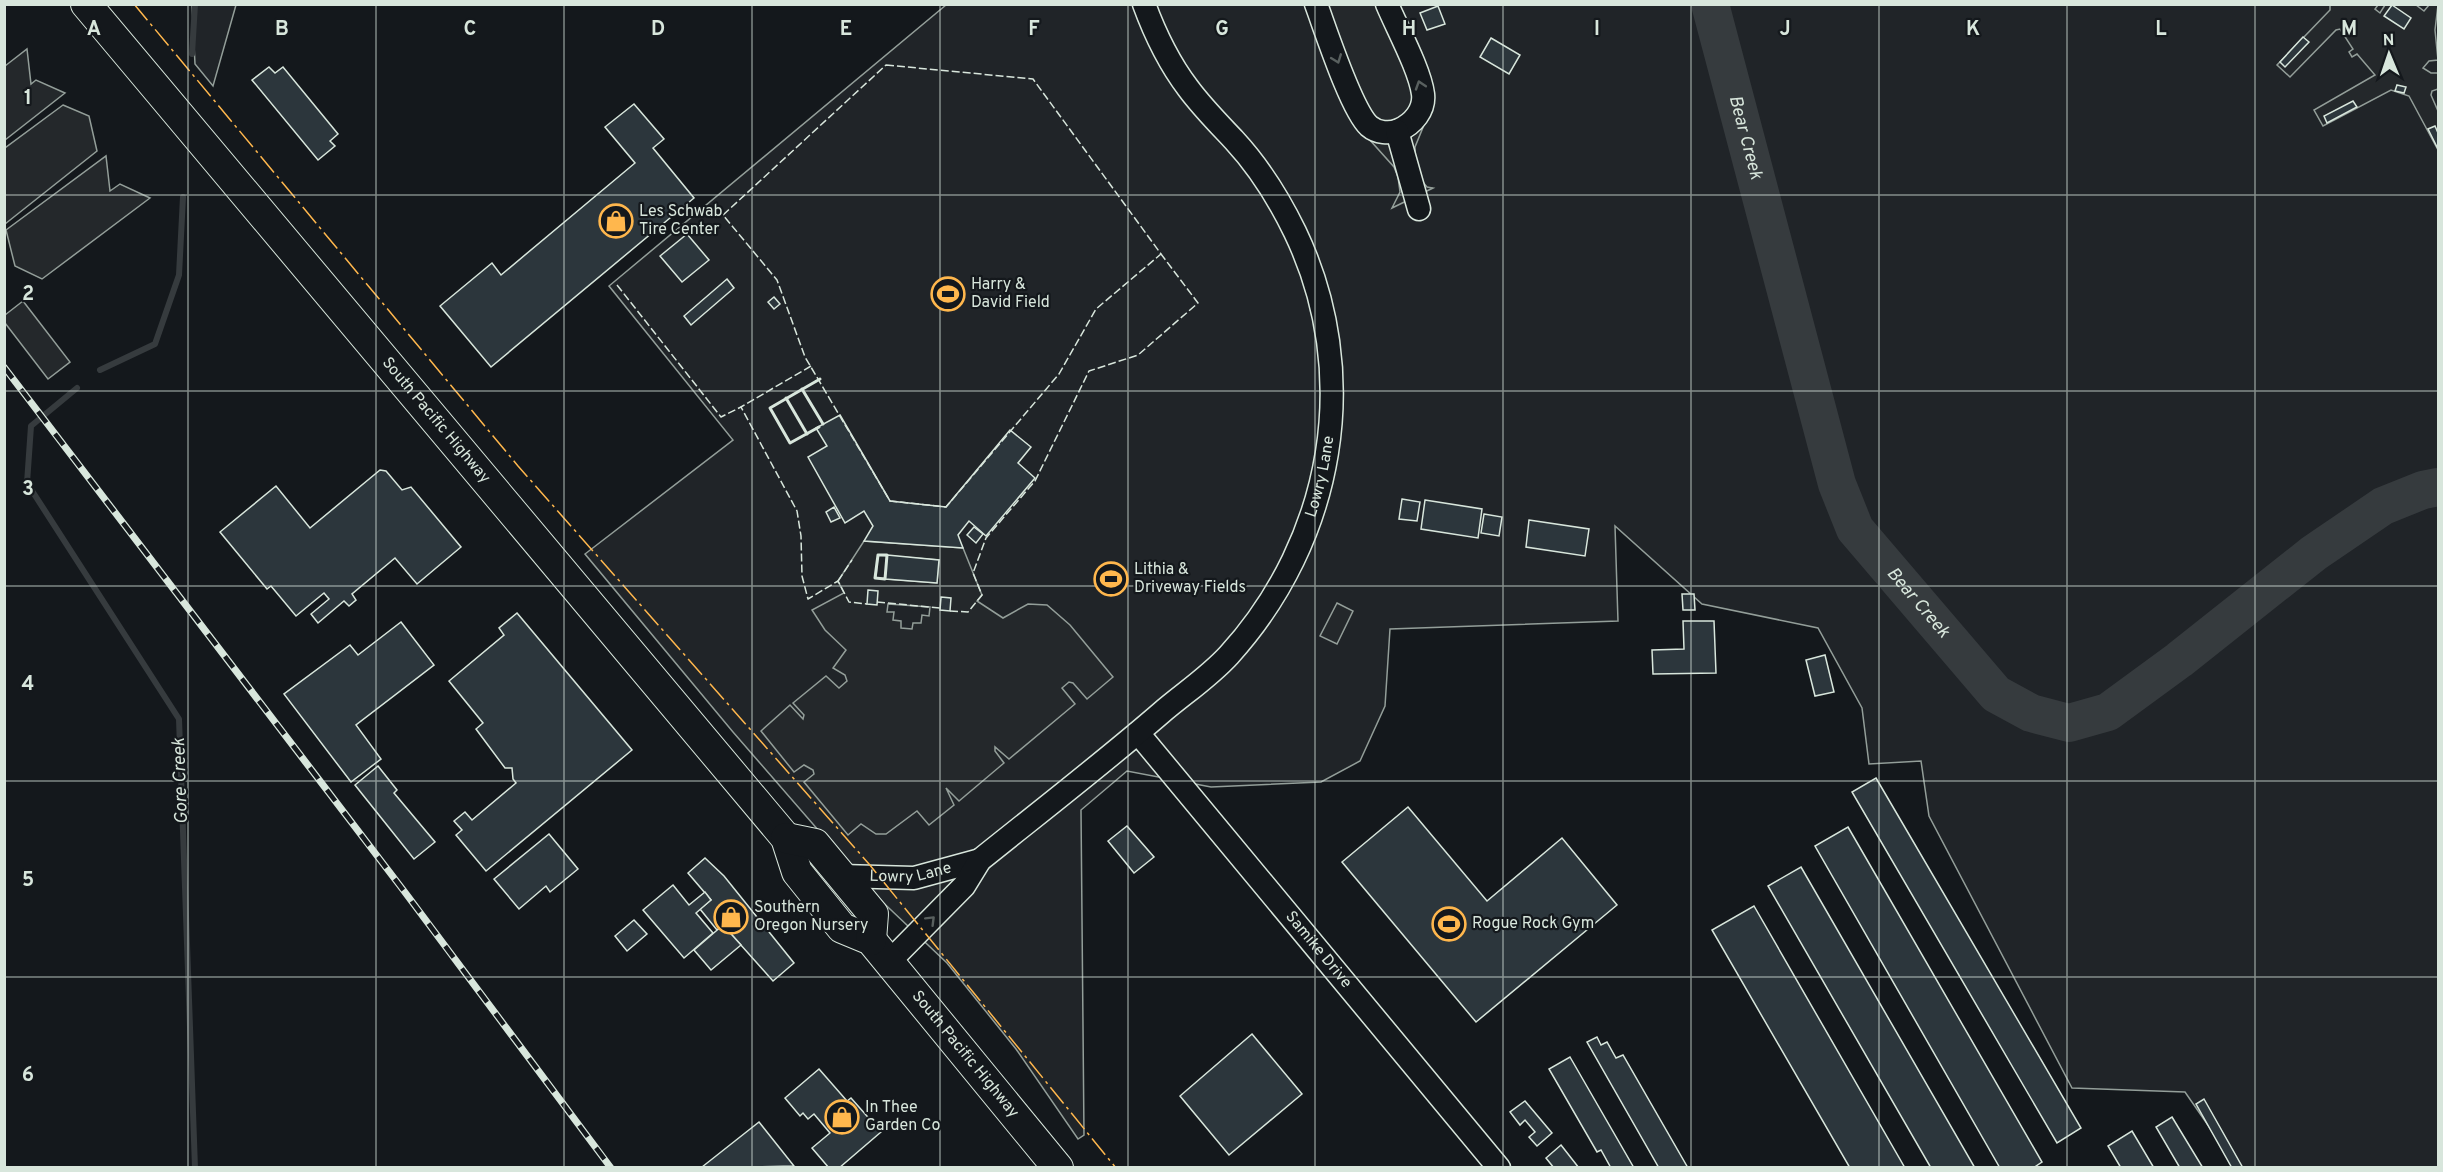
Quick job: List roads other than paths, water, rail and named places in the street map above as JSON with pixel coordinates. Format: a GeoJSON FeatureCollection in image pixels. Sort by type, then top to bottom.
{"type":"FeatureCollection","features":[{"type":"Feature","properties":{"kind":"main road","name":"South Pacific Highway"},"geometry":{"type":"LineString","coordinates":[[86,4],[786,838],[797,872],[842,928],[880,951],[1059,1167]]}},
{"type":"Feature","properties":{"kind":"main road"},"geometry":{"type":"LineString","coordinates":[[786,838],[814,844],[842,876],[873,914],[880,951]]}},
{"type":"Feature","properties":{"kind":"street","name":"Lowry Lane"},"geometry":{"type":"LineString","coordinates":[[880,951],[964,886],[980,860],[1138,733],[1227,657],[1254,625],[1298,550],[1316,506],[1328,449],[1332,382],[1318,288],[1294,230],[1263,176],[1187,87],[1154,30],[1144,4]]}},
{"type":"Feature","properties":{"kind":"street"},"geometry":{"type":"LineString","coordinates":[[1316,4],[1356,108],[1370,127],[1381,132],[1397,131],[1412,124],[1419,112],[1423,95],[1387,4]]}},
{"type":"Feature","properties":{"kind":"street"},"geometry":{"type":"LineString","coordinates":[[1397,131],[1419,209]]}},
{"type":"Feature","properties":{"kind":"street","name":"Samike Drive"},"geometry":{"type":"LineString","coordinates":[[1138,733],[1499,1167]]}},
{"type":"Feature","properties":{"kind":"street","name":"Lowry Lane"},"geometry":{"type":"LineString","coordinates":[[842,876],[914,878],[980,860]]}},
{"type":"Feature","properties":{"kind":"waterway","name":"Gore Creek"},"geometry":{"type":"LineString","coordinates":[[192,54],[195,4]]}},
{"type":"Feature","properties":{"kind":"waterway","name":"Bear Creek"},"geometry":{"type":"LineString","coordinates":[[1710,4],[1837,484],[1855,529],[1996,694],[2031,713],[2069,723],[2108,712],[2179,660],[2314,553],[2383,506],[2423,490],[2438,487]]}},
{"type":"Feature","properties":{"kind":"waterway","name":"Gore Creek"},"geometry":{"type":"LineString","coordinates":[[100,370],[155,344],[179,275],[183,197]]}},
{"type":"Feature","properties":{"kind":"waterway","name":"Gore Creek"},"geometry":{"type":"LineString","coordinates":[[77,388],[31,426],[27,483],[179,719],[195,1168]]}},
{"type":"Feature","properties":{"kind":"railway"},"geometry":{"type":"LineString","coordinates":[[4,367],[404,891],[611,1168]]}},
{"type":"Feature","properties":{"kind":"place","name":"Les Schwab Tire Center"},"geometry":{"type":"Point","coordinates":[616,221]}},
{"type":"Feature","properties":{"kind":"place","name":"Harry & David Field"},"geometry":{"type":"Point","coordinates":[948,294]}},
{"type":"Feature","properties":{"kind":"place","name":"Lithia & Driveway Fields"},"geometry":{"type":"Point","coordinates":[1111,579]}},
{"type":"Feature","properties":{"kind":"place","name":"Southern Oregon Nursery"},"geometry":{"type":"Point","coordinates":[731,917]}},
{"type":"Feature","properties":{"kind":"place","name":"Rogue Rock Gym"},"geometry":{"type":"Point","coordinates":[1449,924]}},
{"type":"Feature","properties":{"kind":"place","name":"In Thee Garden Co"},"geometry":{"type":"Point","coordinates":[842,1117]}}]}
